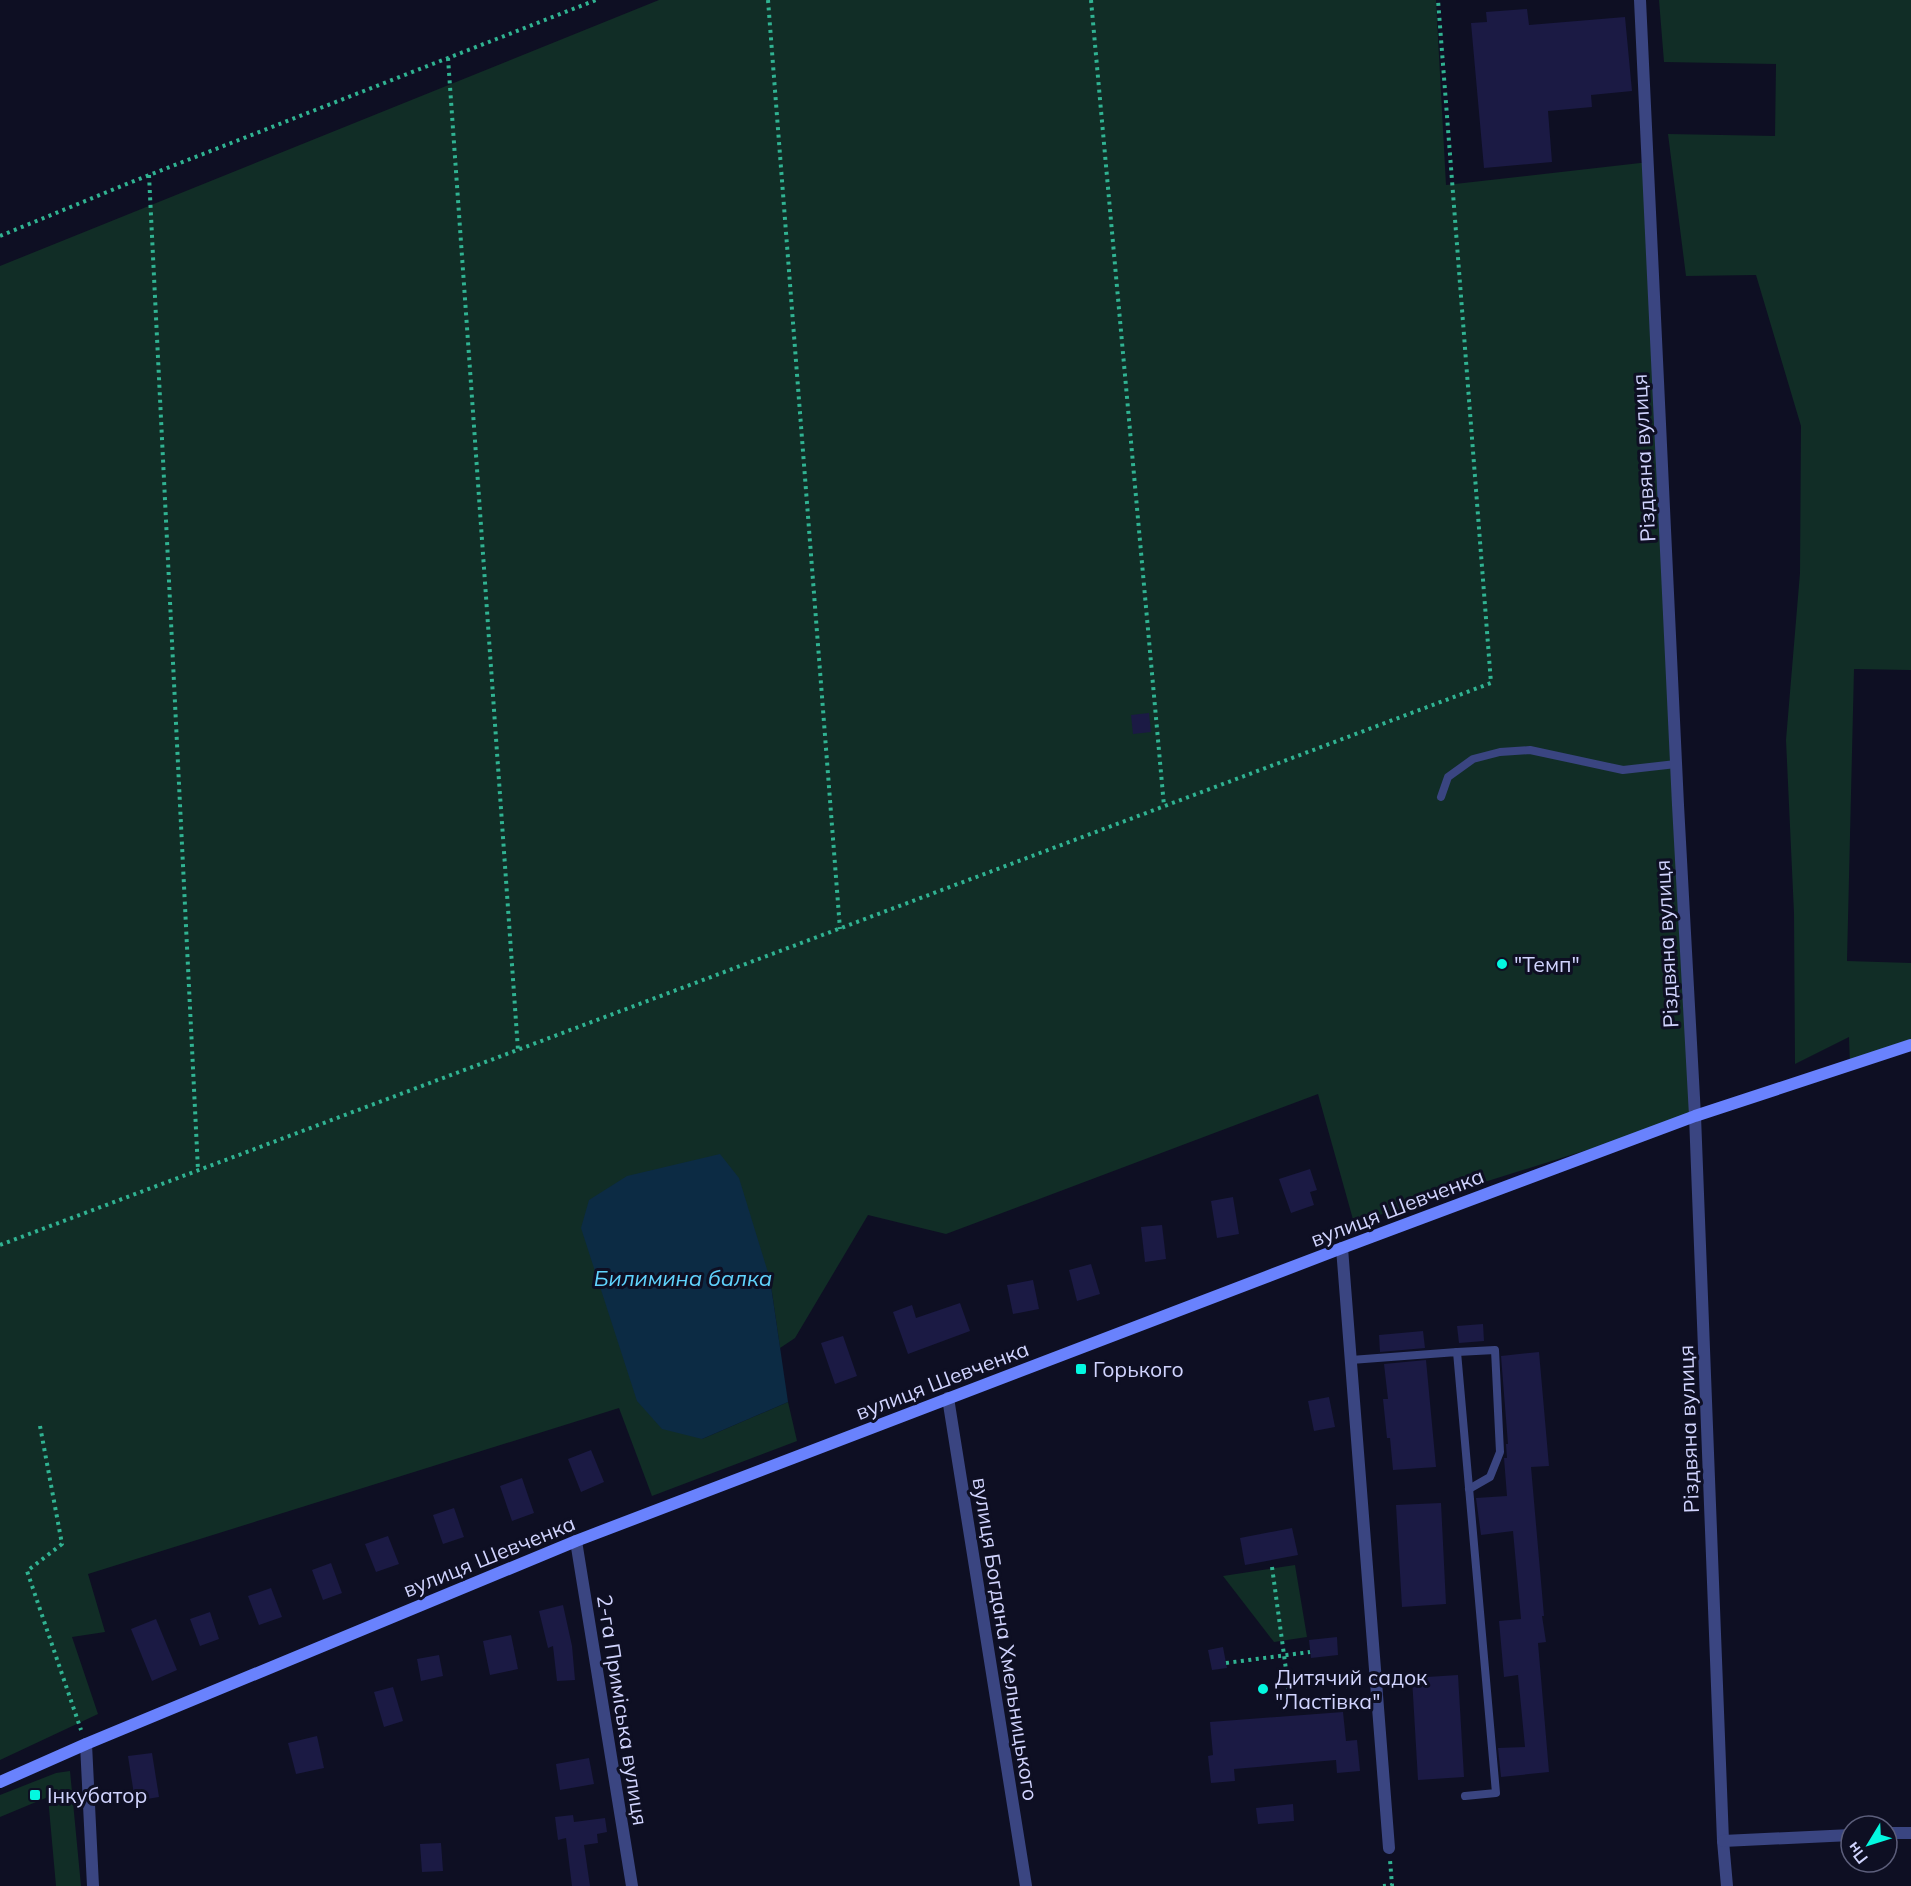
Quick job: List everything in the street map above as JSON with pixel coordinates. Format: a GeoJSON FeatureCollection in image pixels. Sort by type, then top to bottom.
{"type":"FeatureCollection","features":[{"type":"Feature","properties":{"kind":"street","name":"Різдвяна вулиця"},"geometry":{"type":"LineString","coordinates":[[1640,0],[1695,1116],[1723,1841],[1727,1886]]}},
{"type":"Feature","properties":{"kind":"street","name":"вулиця Шевченка"},"geometry":{"type":"LineString","coordinates":[[0,1782],[86,1744],[576,1541],[1342,1248],[1695,1116],[1911,1045]]}},
{"type":"Feature","properties":{"kind":"street"},"geometry":{"type":"LineString","coordinates":[[1342,1248],[1389,1848]]}},
{"type":"Feature","properties":{"kind":"street","name":"вулиця Богдана Хмельницького"},"geometry":{"type":"LineString","coordinates":[[948,1398],[1026,1886]]}},
{"type":"Feature","properties":{"kind":"street","name":"2-га Приміська вулиця"},"geometry":{"type":"LineString","coordinates":[[576,1541],[632,1886]]}},
{"type":"Feature","properties":{"kind":"street"},"geometry":{"type":"LineString","coordinates":[[86,1744],[93,1886]]}},
{"type":"Feature","properties":{"kind":"street"},"geometry":{"type":"LineString","coordinates":[[1723,1841],[1839,1836]]}},
{"type":"Feature","properties":{"kind":"lane"},"geometry":{"type":"LineString","coordinates":[[1441,797],[1448,777],[1473,759],[1500,752],[1530,750],[1623,770],[1676,764]]}},
{"type":"Feature","properties":{"kind":"lane"},"geometry":{"type":"LineString","coordinates":[[1351,1360],[1495,1350],[1500,1452],[1490,1477],[1469,1489]]}},
{"type":"Feature","properties":{"kind":"lane"},"geometry":{"type":"LineString","coordinates":[[1457,1352],[1496,1793],[1465,1796]]}},
{"type":"Feature","properties":{"kind":"path"},"geometry":{"type":"LineString","coordinates":[[0,236],[149,175],[597,0]]}},
{"type":"Feature","properties":{"kind":"path"},"geometry":{"type":"LineString","coordinates":[[768,0],[840,928]]}},
{"type":"Feature","properties":{"kind":"path"},"geometry":{"type":"LineString","coordinates":[[1091,0],[1164,806]]}},
{"type":"Feature","properties":{"kind":"path"},"geometry":{"type":"LineString","coordinates":[[0,1245],[1491,683],[1438,0]]}},
{"type":"Feature","properties":{"kind":"path"},"geometry":{"type":"LineString","coordinates":[[448,58],[518,1050]]}},
{"type":"Feature","properties":{"kind":"path"},"geometry":{"type":"LineString","coordinates":[[149,175],[198,1170]]}},
{"type":"Feature","properties":{"kind":"path"},"geometry":{"type":"LineString","coordinates":[[40,1426],[62,1544],[27,1571],[86,1744]]}},
{"type":"Feature","properties":{"kind":"path"},"geometry":{"type":"LineString","coordinates":[[1272,1567],[1290,1699]]}},
{"type":"Feature","properties":{"kind":"path"},"geometry":{"type":"LineString","coordinates":[[1226,1663],[1310,1652]]}},
{"type":"Feature","properties":{"kind":"path"},"geometry":{"type":"LineString","coordinates":[[1383,1886],[1393,1886],[1389,1848]]}},
{"type":"Feature","properties":{"kind":"green space"},"geometry":{"type":"Polygon","coordinates":[[[659,0],[1436,0],[1446,185],[1649,162],[1695,1116],[1354,1223],[1318,1094],[946,1234],[868,1215],[795,1338],[780,1348],[770,1279],[702,1439],[788,1402],[797,1441],[652,1496],[619,1408],[88,1574],[105,1632],[72,1637],[98,1714],[0,1760],[0,266],[659,0]]]}},
{"type":"Feature","properties":{"kind":"green space"},"geometry":{"type":"Polygon","coordinates":[[[1659,0],[1911,0],[1911,670],[1854,669],[1847,961],[1911,963],[1911,1045],[1850,1065],[1849,1037],[1795,1064],[1794,913],[1786,740],[1800,573],[1801,426],[1756,275],[1686,276],[1668,134],[1775,136],[1776,64],[1664,62],[1659,0]]]}},
{"type":"Feature","properties":{"kind":"green space"},"geometry":{"type":"Polygon","coordinates":[[[1295,1565],[1307,1637],[1274,1642],[1223,1576],[1295,1565]]]}},
{"type":"Feature","properties":{"kind":"green space"},"geometry":{"type":"Polygon","coordinates":[[[70,1771],[81,1886],[56,1886],[48,1797],[0,1817],[0,1795],[56,1773],[70,1771]]]}},
{"type":"Feature","properties":{"kind":"water","name":"Билимина балка"},"geometry":{"type":"Polygon","coordinates":[[[720,1154],[739,1178],[770,1279],[788,1402],[702,1439],[662,1429],[637,1401],[581,1228],[589,1200],[627,1176],[720,1154]]]}},
{"type":"Feature","properties":{"kind":"building"},"geometry":{"type":"Polygon","coordinates":[[[1527,9],[1529,25],[1625,17],[1632,91],[1591,95],[1592,107],[1548,111],[1552,162],[1484,168],[1471,23],[1487,22],[1486,12],[1527,9]]]}},
{"type":"Feature","properties":{"kind":"building"},"geometry":{"type":"Polygon","coordinates":[[[1149,713],[1151,732],[1133,734],[1131,715],[1149,713]]]}},
{"type":"Feature","properties":{"kind":"building"},"geometry":{"type":"Polygon","coordinates":[[[1310,1169],[1317,1190],[1310,1192],[1314,1205],[1291,1213],[1279,1179],[1310,1169]]]}},
{"type":"Feature","properties":{"kind":"building"},"geometry":{"type":"Polygon","coordinates":[[[1233,1197],[1239,1234],[1217,1238],[1211,1201],[1233,1197]]]}},
{"type":"Feature","properties":{"kind":"building"},"geometry":{"type":"Polygon","coordinates":[[[1162,1225],[1166,1259],[1145,1262],[1141,1227],[1162,1225]]]}},
{"type":"Feature","properties":{"kind":"building"},"geometry":{"type":"Polygon","coordinates":[[[1091,1264],[1100,1294],[1077,1301],[1069,1270],[1091,1264]]]}},
{"type":"Feature","properties":{"kind":"building"},"geometry":{"type":"Polygon","coordinates":[[[1033,1280],[1039,1309],[1013,1314],[1007,1285],[1033,1280]]]}},
{"type":"Feature","properties":{"kind":"building"},"geometry":{"type":"Polygon","coordinates":[[[960,1303],[970,1331],[908,1354],[893,1312],[912,1305],[916,1318],[960,1303]]]}},
{"type":"Feature","properties":{"kind":"building"},"geometry":{"type":"Polygon","coordinates":[[[1483,1324],[1484,1341],[1459,1343],[1457,1326],[1483,1324]]]}},
{"type":"Feature","properties":{"kind":"building"},"geometry":{"type":"Polygon","coordinates":[[[1423,1331],[1425,1348],[1380,1352],[1379,1335],[1423,1331]]]}},
{"type":"Feature","properties":{"kind":"building"},"geometry":{"type":"Polygon","coordinates":[[[843,1336],[857,1376],[835,1384],[821,1343],[843,1336]]]}},
{"type":"Feature","properties":{"kind":"building"},"geometry":{"type":"Polygon","coordinates":[[[1539,1352],[1549,1466],[1531,1467],[1546,1642],[1538,1643],[1549,1772],[1501,1777],[1498,1748],[1525,1747],[1518,1675],[1504,1677],[1499,1621],[1521,1619],[1513,1531],[1481,1535],[1476,1498],[1507,1496],[1504,1458],[1507,1458],[1506,1444],[1508,1444],[1501,1356],[1539,1352]]]}},
{"type":"Feature","properties":{"kind":"building"},"geometry":{"type":"Polygon","coordinates":[[[1426,1360],[1436,1467],[1393,1470],[1383,1399],[1388,1399],[1384,1364],[1426,1360]]]}},
{"type":"Feature","properties":{"kind":"building"},"geometry":{"type":"Polygon","coordinates":[[[1329,1397],[1335,1427],[1314,1431],[1308,1401],[1329,1397]]]}},
{"type":"Feature","properties":{"kind":"building"},"geometry":{"type":"Polygon","coordinates":[[[591,1450],[604,1482],[581,1492],[568,1459],[591,1450]]]}},
{"type":"Feature","properties":{"kind":"building"},"geometry":{"type":"Polygon","coordinates":[[[522,1478],[534,1513],[512,1521],[500,1486],[522,1478]]]}},
{"type":"Feature","properties":{"kind":"building"},"geometry":{"type":"Polygon","coordinates":[[[1441,1503],[1446,1604],[1402,1607],[1396,1505],[1441,1503]]]}},
{"type":"Feature","properties":{"kind":"building"},"geometry":{"type":"Polygon","coordinates":[[[454,1508],[464,1537],[443,1544],[433,1515],[454,1508]]]}},
{"type":"Feature","properties":{"kind":"building"},"geometry":{"type":"Polygon","coordinates":[[[1292,1528],[1298,1555],[1245,1565],[1240,1538],[1292,1528]]]}},
{"type":"Feature","properties":{"kind":"building"},"geometry":{"type":"Polygon","coordinates":[[[388,1536],[399,1564],[376,1572],[365,1544],[388,1536]]]}},
{"type":"Feature","properties":{"kind":"building"},"geometry":{"type":"Polygon","coordinates":[[[331,1563],[342,1593],[323,1600],[312,1570],[331,1563]]]}},
{"type":"Feature","properties":{"kind":"building"},"geometry":{"type":"Polygon","coordinates":[[[271,1588],[282,1617],[259,1625],[248,1596],[271,1588]]]}},
{"type":"Feature","properties":{"kind":"building"},"geometry":{"type":"Polygon","coordinates":[[[563,1605],[572,1646],[575,1680],[557,1681],[553,1646],[548,1648],[539,1611],[563,1605]]]}},
{"type":"Feature","properties":{"kind":"building"},"geometry":{"type":"Polygon","coordinates":[[[210,1612],[219,1639],[200,1646],[190,1619],[210,1612]]]}},
{"type":"Feature","properties":{"kind":"building"},"geometry":{"type":"Polygon","coordinates":[[[156,1619],[177,1670],[152,1681],[131,1629],[156,1619]]]}},
{"type":"Feature","properties":{"kind":"building"},"geometry":{"type":"Polygon","coordinates":[[[511,1635],[518,1669],[490,1675],[483,1641],[511,1635]]]}},
{"type":"Feature","properties":{"kind":"building"},"geometry":{"type":"Polygon","coordinates":[[[1337,1637],[1338,1655],[1311,1658],[1309,1640],[1337,1637]]]}},
{"type":"Feature","properties":{"kind":"building"},"geometry":{"type":"Polygon","coordinates":[[[1223,1647],[1227,1668],[1212,1670],[1208,1650],[1223,1647]]]}},
{"type":"Feature","properties":{"kind":"building"},"geometry":{"type":"Polygon","coordinates":[[[439,1655],[443,1676],[421,1681],[417,1659],[439,1655]]]}},
{"type":"Feature","properties":{"kind":"building"},"geometry":{"type":"Polygon","coordinates":[[[1458,1675],[1464,1777],[1418,1780],[1412,1678],[1458,1675]]]}},
{"type":"Feature","properties":{"kind":"building"},"geometry":{"type":"Polygon","coordinates":[[[393,1687],[403,1721],[384,1727],[374,1692],[393,1687]]]}},
{"type":"Feature","properties":{"kind":"building"},"geometry":{"type":"Polygon","coordinates":[[[1343,1712],[1346,1741],[1357,1740],[1360,1771],[1337,1773],[1336,1760],[1234,1769],[1235,1781],[1211,1783],[1208,1756],[1213,1755],[1210,1722],[1343,1712]]]}},
{"type":"Feature","properties":{"kind":"building"},"geometry":{"type":"Polygon","coordinates":[[[317,1736],[324,1768],[296,1774],[288,1743],[317,1736]]]}},
{"type":"Feature","properties":{"kind":"building"},"geometry":{"type":"Polygon","coordinates":[[[152,1753],[159,1797],[135,1801],[128,1756],[152,1753]]]}},
{"type":"Feature","properties":{"kind":"building"},"geometry":{"type":"Polygon","coordinates":[[[589,1758],[594,1784],[560,1790],[556,1764],[589,1758]]]}},
{"type":"Feature","properties":{"kind":"building"},"geometry":{"type":"Polygon","coordinates":[[[1293,1804],[1294,1821],[1258,1824],[1256,1808],[1293,1804]]]}},
{"type":"Feature","properties":{"kind":"building"},"geometry":{"type":"Polygon","coordinates":[[[573,1815],[574,1822],[605,1818],[607,1832],[597,1834],[598,1843],[584,1845],[590,1886],[572,1886],[566,1838],[558,1840],[555,1817],[573,1815]]]}},
{"type":"Feature","properties":{"kind":"building"},"geometry":{"type":"Polygon","coordinates":[[[441,1843],[443,1871],[422,1872],[420,1844],[441,1843]]]}},
{"type":"Feature","properties":{"kind":"place","name":"\"Темп\""},"geometry":{"type":"Point","coordinates":[1502,964]}},
{"type":"Feature","properties":{"kind":"place","name":"Горького"},"geometry":{"type":"Point","coordinates":[1081,1369]}},
{"type":"Feature","properties":{"kind":"place","name":"Дитячий садок \"Ластівка\""},"geometry":{"type":"Point","coordinates":[1263,1689]}},
{"type":"Feature","properties":{"kind":"place","name":"Інкубатор"},"geometry":{"type":"Point","coordinates":[35,1795]}}]}
